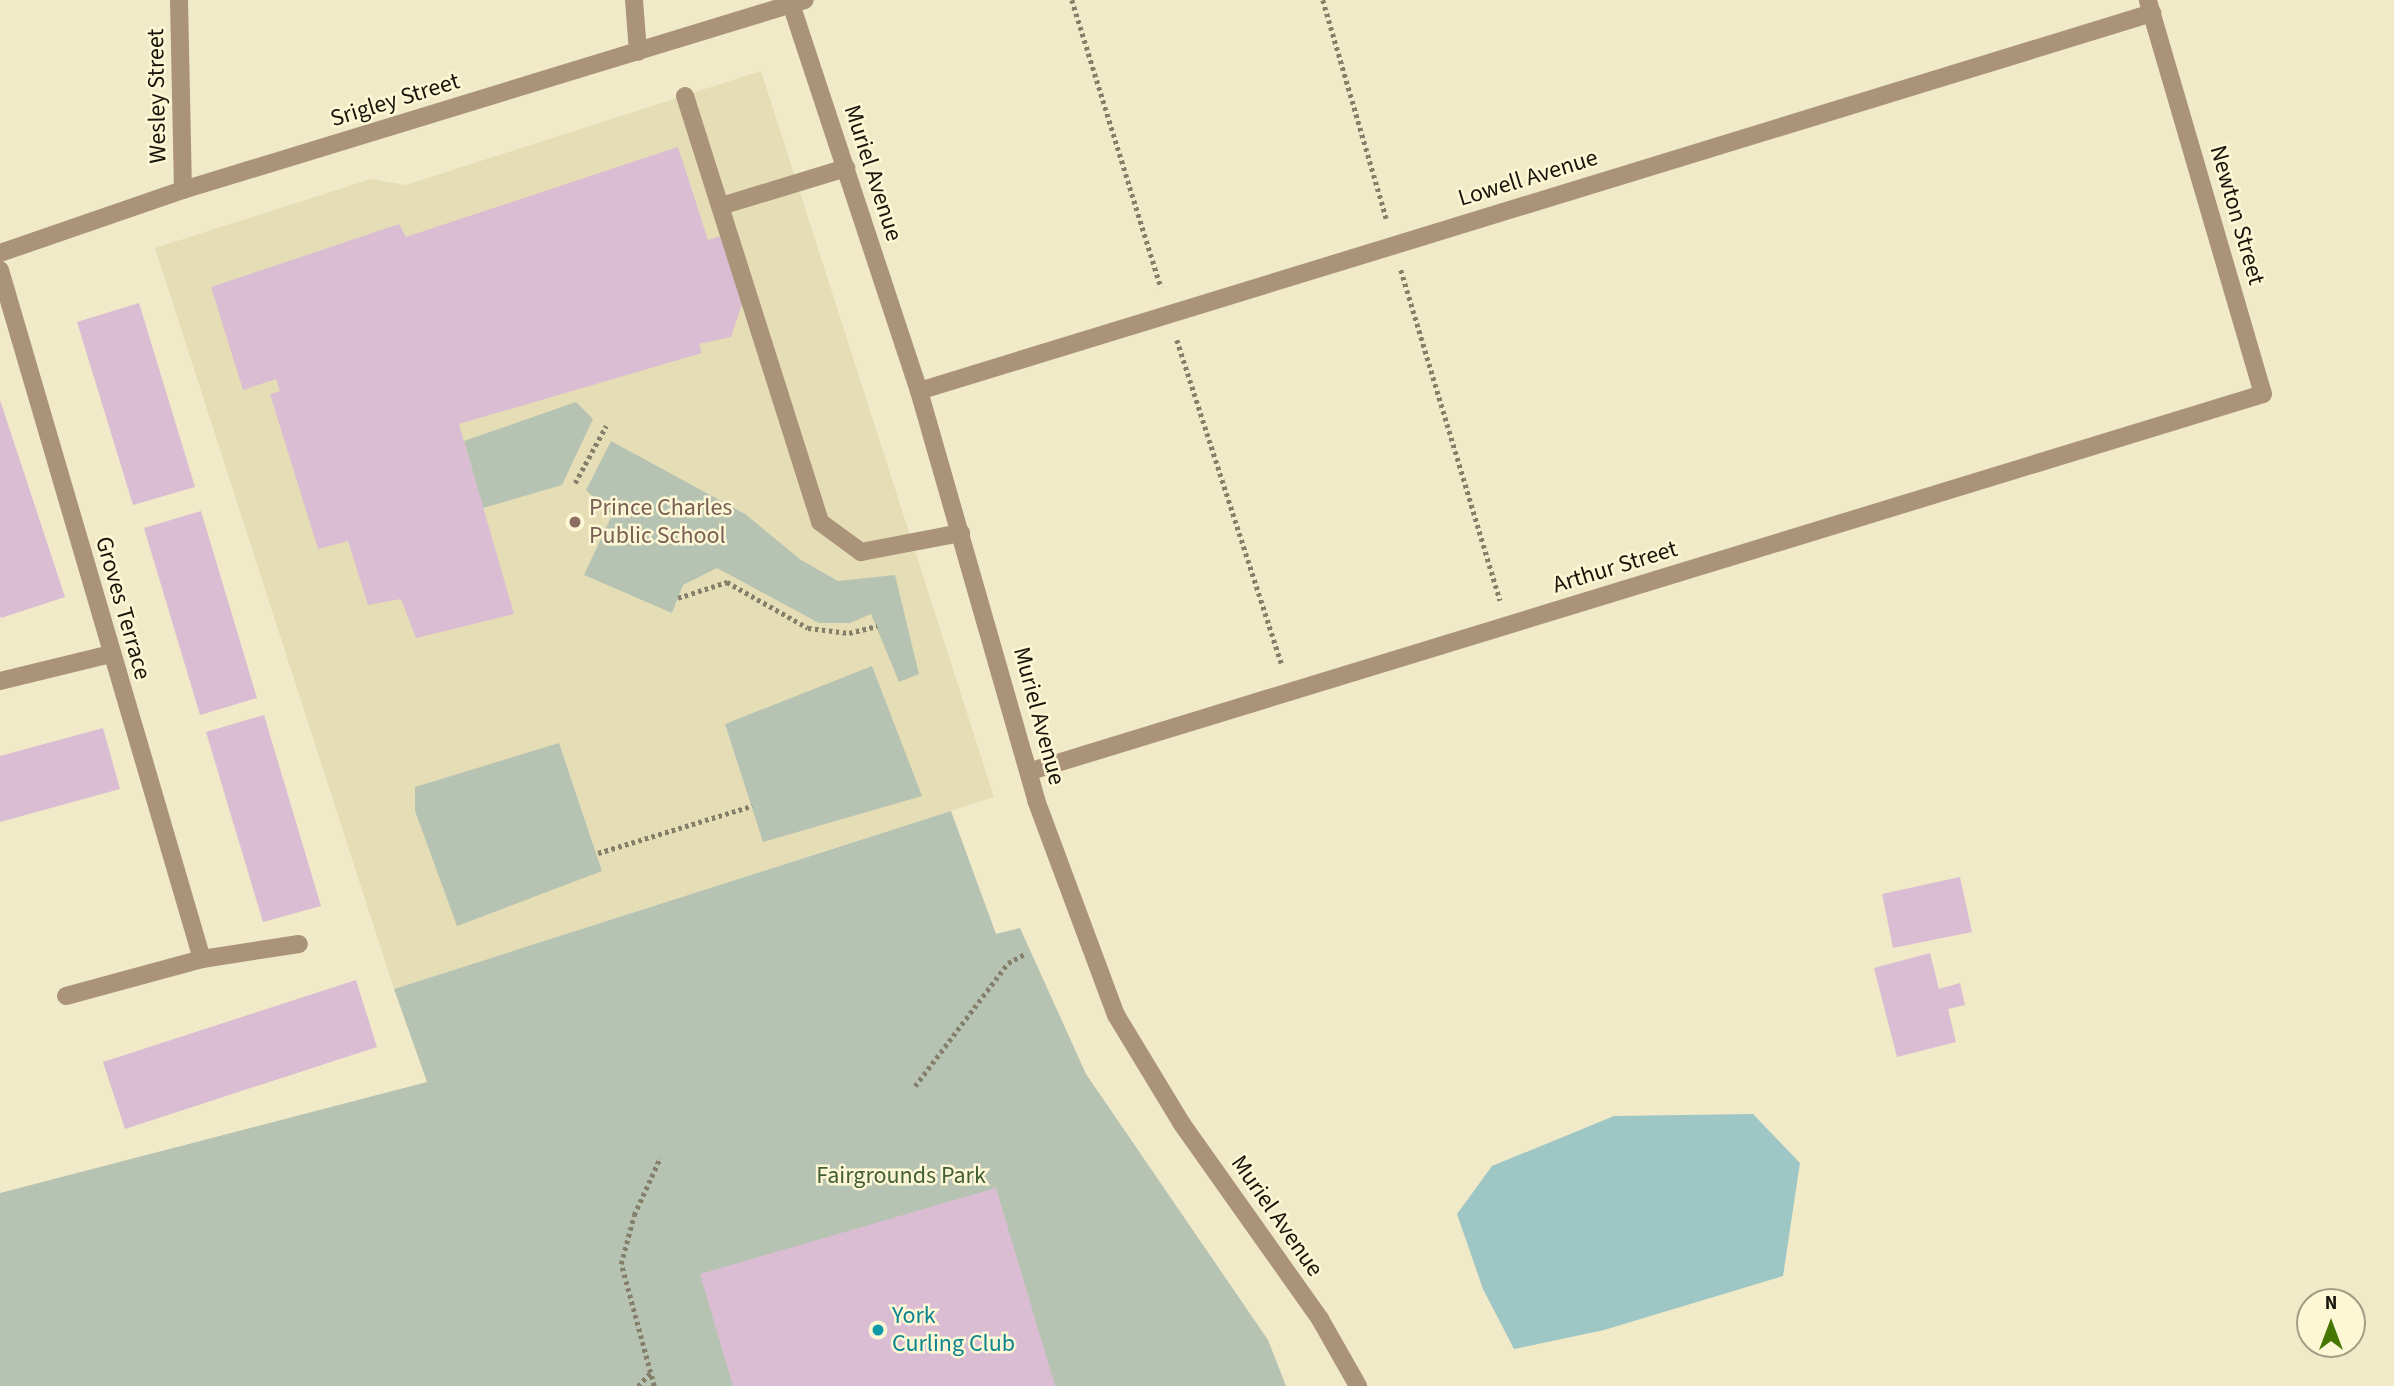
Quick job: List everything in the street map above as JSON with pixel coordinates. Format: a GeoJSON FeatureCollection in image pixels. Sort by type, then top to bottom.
{"type":"FeatureCollection","features":[{"type":"Feature","properties":{"kind":"street","name":"Wesley Street"},"geometry":{"type":"LineString","coordinates":[[179,0],[183,190]]}},
{"type":"Feature","properties":{"kind":"street"},"geometry":{"type":"LineString","coordinates":[[634,0],[638,52]]}},
{"type":"Feature","properties":{"kind":"street","name":"Srigley Street"},"geometry":{"type":"LineString","coordinates":[[0,253],[183,190],[798,2]]}},
{"type":"Feature","properties":{"kind":"street","name":"Muriel Avenue"},"geometry":{"type":"LineString","coordinates":[[798,2],[846,169],[919,391],[1031,771],[1036,800],[1116,1015],[1182,1124],[1320,1319],[1358,1386]]}},
{"type":"Feature","properties":{"kind":"street","name":"Lowell Avenue"},"geometry":{"type":"LineString","coordinates":[[919,391],[1394,245],[2150,6]]}},
{"type":"Feature","properties":{"kind":"street","name":"Newton Street"},"geometry":{"type":"LineString","coordinates":[[2150,6],[2263,394],[2214,409]]}},
{"type":"Feature","properties":{"kind":"street"},"geometry":{"type":"LineString","coordinates":[[685,96],[820,522],[860,552],[961,533]]}},
{"type":"Feature","properties":{"kind":"street"},"geometry":{"type":"LineString","coordinates":[[721,206],[846,169]]}},
{"type":"Feature","properties":{"kind":"street","name":"Groves Terrace"},"geometry":{"type":"LineString","coordinates":[[0,270],[202,959]]}},
{"type":"Feature","properties":{"kind":"street","name":"Arthur Street"},"geometry":{"type":"LineString","coordinates":[[1031,771],[1289,689],[1508,625],[2214,409]]}},
{"type":"Feature","properties":{"kind":"street"},"geometry":{"type":"LineString","coordinates":[[0,681],[111,654]]}},
{"type":"Feature","properties":{"kind":"street"},"geometry":{"type":"LineString","coordinates":[[66,996],[202,959],[299,944]]}},
{"type":"Feature","properties":{"kind":"path"},"geometry":{"type":"LineString","coordinates":[[1072,0],[1289,689]]}},
{"type":"Feature","properties":{"kind":"path"},"geometry":{"type":"LineString","coordinates":[[1323,0],[1508,625]]}},
{"type":"Feature","properties":{"kind":"path"},"geometry":{"type":"LineString","coordinates":[[575,483],[606,426]]}},
{"type":"Feature","properties":{"kind":"path"},"geometry":{"type":"LineString","coordinates":[[678,597],[727,582],[808,628],[849,633],[877,626]]}},
{"type":"Feature","properties":{"kind":"path"},"geometry":{"type":"LineString","coordinates":[[598,853],[752,806]]}},
{"type":"Feature","properties":{"kind":"path"},"geometry":{"type":"LineString","coordinates":[[915,1086],[1008,963],[1025,954]]}},
{"type":"Feature","properties":{"kind":"path"},"geometry":{"type":"LineString","coordinates":[[654,1386],[621,1264],[634,1215],[660,1158]]}},
{"type":"Feature","properties":{"kind":"path"},"geometry":{"type":"LineString","coordinates":[[638,1386],[650,1373]]}},
{"type":"Feature","properties":{"kind":"shaded area","name":"Prince Charles Public School"},"geometry":{"type":"Polygon","coordinates":[[[761,71],[994,797],[394,989],[155,248],[371,179],[406,185],[761,71]]]}},
{"type":"Feature","properties":{"kind":"green space"},"geometry":{"type":"Polygon","coordinates":[[[576,402],[593,419],[562,485],[483,508],[464,441],[576,402]]]}},
{"type":"Feature","properties":{"kind":"green space"},"geometry":{"type":"Polygon","coordinates":[[[611,441],[745,514],[801,560],[838,581],[895,575],[919,674],[899,682],[871,614],[850,623],[819,623],[717,568],[683,585],[672,613],[584,575],[612,515],[586,490],[611,441]]]}},
{"type":"Feature","properties":{"kind":"green space"},"geometry":{"type":"Polygon","coordinates":[[[872,666],[922,796],[763,842],[725,724],[872,666]]]}},
{"type":"Feature","properties":{"kind":"green space"},"geometry":{"type":"Polygon","coordinates":[[[559,743],[602,871],[457,926],[415,811],[415,787],[559,743]]]}},
{"type":"Feature","properties":{"kind":"green space","name":"Fairgrounds Park"},"geometry":{"type":"Polygon","coordinates":[[[951,811],[996,934],[1020,928],[1086,1074],[1268,1340],[1286,1386],[0,1386],[0,1193],[427,1082],[394,989],[951,811]]]}},
{"type":"Feature","properties":{"kind":"water"},"geometry":{"type":"Polygon","coordinates":[[[1753,1114],[1800,1163],[1783,1276],[1604,1330],[1514,1349],[1483,1289],[1457,1214],[1492,1166],[1614,1116],[1753,1114]]]}},
{"type":"Feature","properties":{"kind":"building"},"geometry":{"type":"Polygon","coordinates":[[[678,147],[708,240],[721,236],[743,301],[731,337],[699,344],[702,353],[459,424],[514,614],[416,638],[401,599],[368,605],[348,541],[318,549],[270,394],[280,391],[276,379],[243,390],[211,287],[399,224],[406,237],[678,147]]]}},
{"type":"Feature","properties":{"kind":"building"},"geometry":{"type":"Polygon","coordinates":[[[139,303],[195,487],[133,505],[77,322],[139,303]]]}},
{"type":"Feature","properties":{"kind":"building"},"geometry":{"type":"Polygon","coordinates":[[[0,400],[65,597],[1,618],[0,616],[0,400]]]}},
{"type":"Feature","properties":{"kind":"building"},"geometry":{"type":"Polygon","coordinates":[[[201,511],[257,698],[200,715],[144,528],[201,511]]]}},
{"type":"Feature","properties":{"kind":"building"},"geometry":{"type":"Polygon","coordinates":[[[264,715],[321,906],[263,922],[206,732],[264,715]]]}},
{"type":"Feature","properties":{"kind":"building"},"geometry":{"type":"Polygon","coordinates":[[[103,728],[120,789],[0,822],[0,756],[103,728]]]}},
{"type":"Feature","properties":{"kind":"building"},"geometry":{"type":"Polygon","coordinates":[[[1960,877],[1972,932],[1893,948],[1882,894],[1960,877]]]}},
{"type":"Feature","properties":{"kind":"building"},"geometry":{"type":"Polygon","coordinates":[[[1930,953],[1939,989],[1960,983],[1965,1005],[1948,1009],[1956,1042],[1897,1057],[1874,968],[1930,953]]]}},
{"type":"Feature","properties":{"kind":"building"},"geometry":{"type":"Polygon","coordinates":[[[356,980],[377,1047],[125,1129],[103,1062],[356,980]]]}},
{"type":"Feature","properties":{"kind":"building","name":"York Curling Club"},"geometry":{"type":"Polygon","coordinates":[[[996,1188],[1055,1386],[733,1386],[700,1274],[996,1188]]]}},
{"type":"Feature","properties":{"kind":"place","name":"Prince Charles Public School"},"geometry":{"type":"Point","coordinates":[575,522]}},
{"type":"Feature","properties":{"kind":"place","name":"York Curling Club"},"geometry":{"type":"Point","coordinates":[878,1330]}}]}
